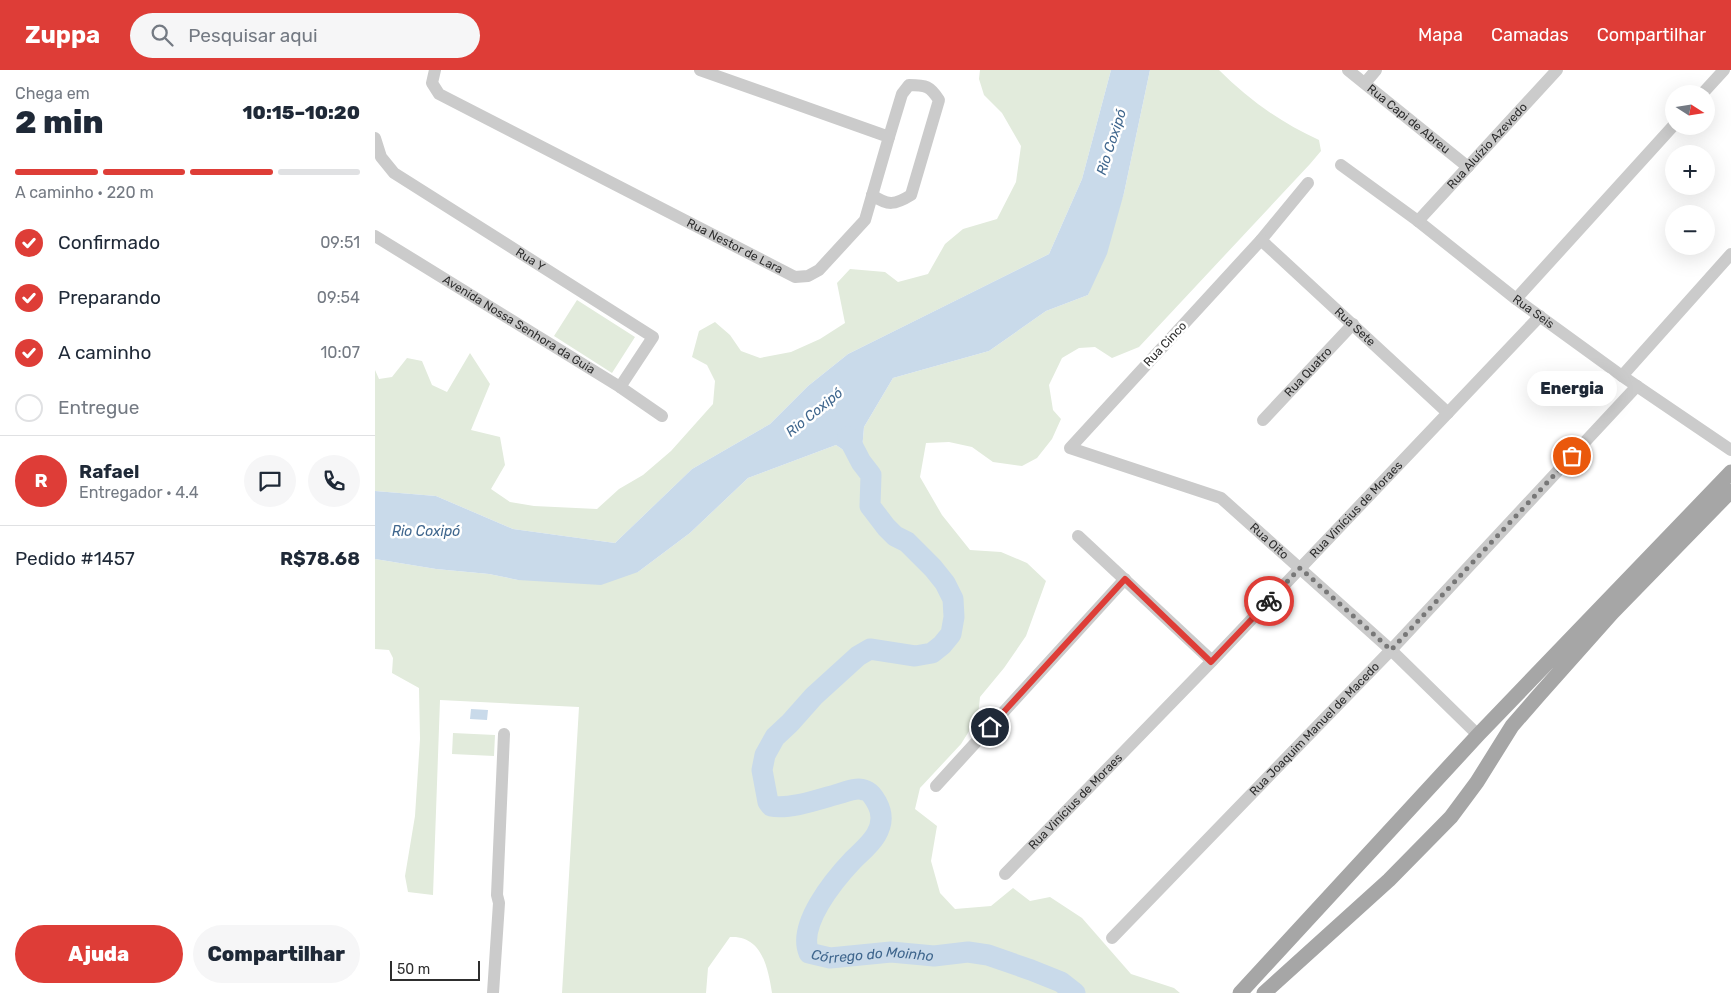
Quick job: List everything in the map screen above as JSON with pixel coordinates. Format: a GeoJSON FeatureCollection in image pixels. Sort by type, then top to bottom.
{"type":"FeatureCollection","features":[{"type":"Feature","properties":{"kind":"main road"},"geometry":{"type":"LineString","coordinates":[[1264,993],[1389,880],[1451,817],[1477,782],[1513,726],[1533,701],[1716,497],[1731,472]]}},
{"type":"Feature","properties":{"kind":"main road"},"geometry":{"type":"LineString","coordinates":[[1240,993],[1478,735],[1716,497],[1731,491]]}},
{"type":"Feature","properties":{"kind":"street","name":"Rua Nestor de Lara"},"geometry":{"type":"LineString","coordinates":[[435,70],[432,83],[439,94],[795,278],[809,276],[819,270],[865,220],[872,195],[889,137],[902,94],[909,85],[922,85],[932,90],[939,100],[911,195],[902,201],[892,203],[883,202],[872,195]]}},
{"type":"Feature","properties":{"kind":"street"},"geometry":{"type":"LineString","coordinates":[[700,70],[889,137]]}},
{"type":"Feature","properties":{"kind":"street","name":"Rua Capi de Abreu"},"geometry":{"type":"LineString","coordinates":[[1348,70],[1468,167]]}},
{"type":"Feature","properties":{"kind":"street"},"geometry":{"type":"LineString","coordinates":[[1365,83],[1377,70]]}},
{"type":"Feature","properties":{"kind":"street","name":"Rua Aluízio Azevedo"},"geometry":{"type":"LineString","coordinates":[[1418,220],[1557,70]]}},
{"type":"Feature","properties":{"kind":"street"},"geometry":{"type":"LineString","coordinates":[[1710,85],[1724,70]]}},
{"type":"Feature","properties":{"kind":"street"},"geometry":{"type":"LineString","coordinates":[[1516,299],[1665,135]]}},
{"type":"Feature","properties":{"kind":"street","name":"Rua Y"},"geometry":{"type":"LineString","coordinates":[[375,138],[381,157],[394,173],[653,338],[620,387]]}},
{"type":"Feature","properties":{"kind":"street","name":"Rua Seis"},"geometry":{"type":"LineString","coordinates":[[1341,165],[1418,220],[1539,316],[1622,376],[1731,450]]}},
{"type":"Feature","properties":{"kind":"street","name":"Rua Cinco"},"geometry":{"type":"LineString","coordinates":[[1070,448],[1261,240],[1308,183]]}},
{"type":"Feature","properties":{"kind":"street","name":"Avenida Nossa Senhora da Guia"},"geometry":{"type":"LineString","coordinates":[[375,236],[620,387],[662,416]]}},
{"type":"Feature","properties":{"kind":"street","name":"Rua Sete"},"geometry":{"type":"LineString","coordinates":[[1261,240],[1448,413]]}},
{"type":"Feature","properties":{"kind":"street"},"geometry":{"type":"LineString","coordinates":[[1622,376],[1731,254]]}},
{"type":"Feature","properties":{"kind":"street","name":"Rua Vinícius de Moraes"},"geometry":{"type":"LineString","coordinates":[[1005,874],[1211,662],[1539,316]]}},
{"type":"Feature","properties":{"kind":"street","name":"Rua Quatro"},"geometry":{"type":"LineString","coordinates":[[1263,420],[1353,324]]}},
{"type":"Feature","properties":{"kind":"street","name":"Rua Joaquim Manuel de Macedo"},"geometry":{"type":"LineString","coordinates":[[1112,938],[1391,650],[1637,386]]}},
{"type":"Feature","properties":{"kind":"street","name":"Rua Oito"},"geometry":{"type":"LineString","coordinates":[[1070,448],[1221,498],[1391,650],[1478,735]]}},
{"type":"Feature","properties":{"kind":"street"},"geometry":{"type":"LineString","coordinates":[[1078,536],[1211,662]]}},
{"type":"Feature","properties":{"kind":"street"},"geometry":{"type":"LineString","coordinates":[[935,786],[1125,579]]}},
{"type":"Feature","properties":{"kind":"street"},"geometry":{"type":"LineString","coordinates":[[493,993],[499,903],[497,895],[504,734]]}},
{"type":"Feature","properties":{"kind":"green space"},"geometry":{"type":"Polygon","coordinates":[[[980,70],[1111,70],[1082,179],[1049,254],[848,354],[808,386],[770,424],[692,469],[615,543],[513,529],[436,496],[375,491],[375,370],[379,379],[392,377],[407,358],[422,361],[432,385],[447,392],[470,353],[490,384],[471,430],[500,437],[505,465],[491,489],[510,502],[534,506],[597,509],[619,489],[643,475],[671,451],[713,404],[715,381],[707,365],[692,357],[699,331],[715,322],[730,335],[741,351],[760,358],[791,352],[820,339],[845,323],[837,283],[850,269],[885,272],[898,282],[928,274],[945,244],[963,229],[997,219],[1016,182],[1021,146],[1002,113],[984,95],[979,79],[980,70]]]}},
{"type":"Feature","properties":{"kind":"green space"},"geometry":{"type":"Polygon","coordinates":[[[1150,70],[1219,70],[1266,110],[1291,126],[1319,140],[1321,151],[1139,347],[1112,358],[1095,347],[1079,348],[1062,358],[1049,385],[1053,410],[1061,419],[1052,439],[1037,458],[1022,466],[993,462],[972,447],[949,442],[926,443],[920,477],[942,515],[970,550],[1001,552],[1027,563],[1046,581],[1026,636],[1004,668],[980,697],[978,717],[961,744],[920,788],[915,809],[937,826],[931,861],[940,893],[955,909],[991,906],[1013,888],[1030,901],[1050,897],[1082,918],[1131,974],[1174,988],[1180,993],[772,993],[765,964],[756,947],[749,941],[730,937],[708,968],[706,993],[562,993],[579,707],[440,700],[433,895],[408,892],[405,876],[415,816],[420,739],[419,688],[392,673],[393,658],[389,650],[375,649],[375,559],[436,569],[489,574],[518,580],[638,572],[690,533],[748,478],[836,445],[861,462],[864,427],[893,378],[989,351],[1046,311],[1088,295],[1124,193],[1150,70]]]}},
{"type":"Feature","properties":{"kind":"green space"},"geometry":{"type":"Polygon","coordinates":[[[577,300],[635,337],[612,373],[554,336],[577,300]]]}},
{"type":"Feature","properties":{"kind":"green space"},"geometry":{"type":"Polygon","coordinates":[[[453,733],[495,735],[494,756],[452,754],[453,733]]]}},
{"type":"Feature","properties":{"kind":"water","name":"Rio Coxipó"},"geometry":{"type":"Polygon","coordinates":[[[1111,70],[1150,70],[1124,193],[1107,254],[1088,295],[1046,311],[989,351],[893,378],[864,427],[861,462],[836,445],[748,478],[690,533],[638,572],[601,585],[518,580],[489,574],[436,569],[375,559],[375,491],[436,496],[513,529],[615,543],[692,469],[770,424],[808,386],[848,354],[1049,254],[1082,179],[1111,70]]]}},
{"type":"Feature","properties":{"kind":"water"},"geometry":{"type":"Polygon","coordinates":[[[471,709],[488,710],[487,720],[470,719],[471,709]]]}},
{"type":"Feature","properties":{"kind":"waterway","name":"Córrego do Moinho"},"geometry":{"type":"LineString","coordinates":[[848,437],[861,462],[871,475],[870,506],[886,527],[895,536],[907,542],[945,583],[953,599],[954,617],[951,634],[932,653],[915,656],[870,649],[858,656],[814,696],[775,737],[765,755],[762,770],[768,802],[771,806],[787,807],[861,789],[872,795],[881,815],[881,823],[876,835],[836,879],[819,904],[808,929],[807,942],[809,953],[830,958],[891,952],[934,956],[968,952],[988,955],[1061,982],[1075,993]]}},
{"type":"Feature","properties":{"kind":"way so far"},"geometry":{"type":"LineString","coordinates":[[1269,601],[1300,568],[1391,650],[1572,456]]}},
{"type":"Feature","properties":{"kind":"place","name":"Energia"},"geometry":{"type":"Point","coordinates":[1572,456]}},
{"type":"Feature","properties":{"kind":"route"},"geometry":{"type":"LineString","coordinates":[[990,727],[1125,579],[1211,662],[1269,601]]}}]}
